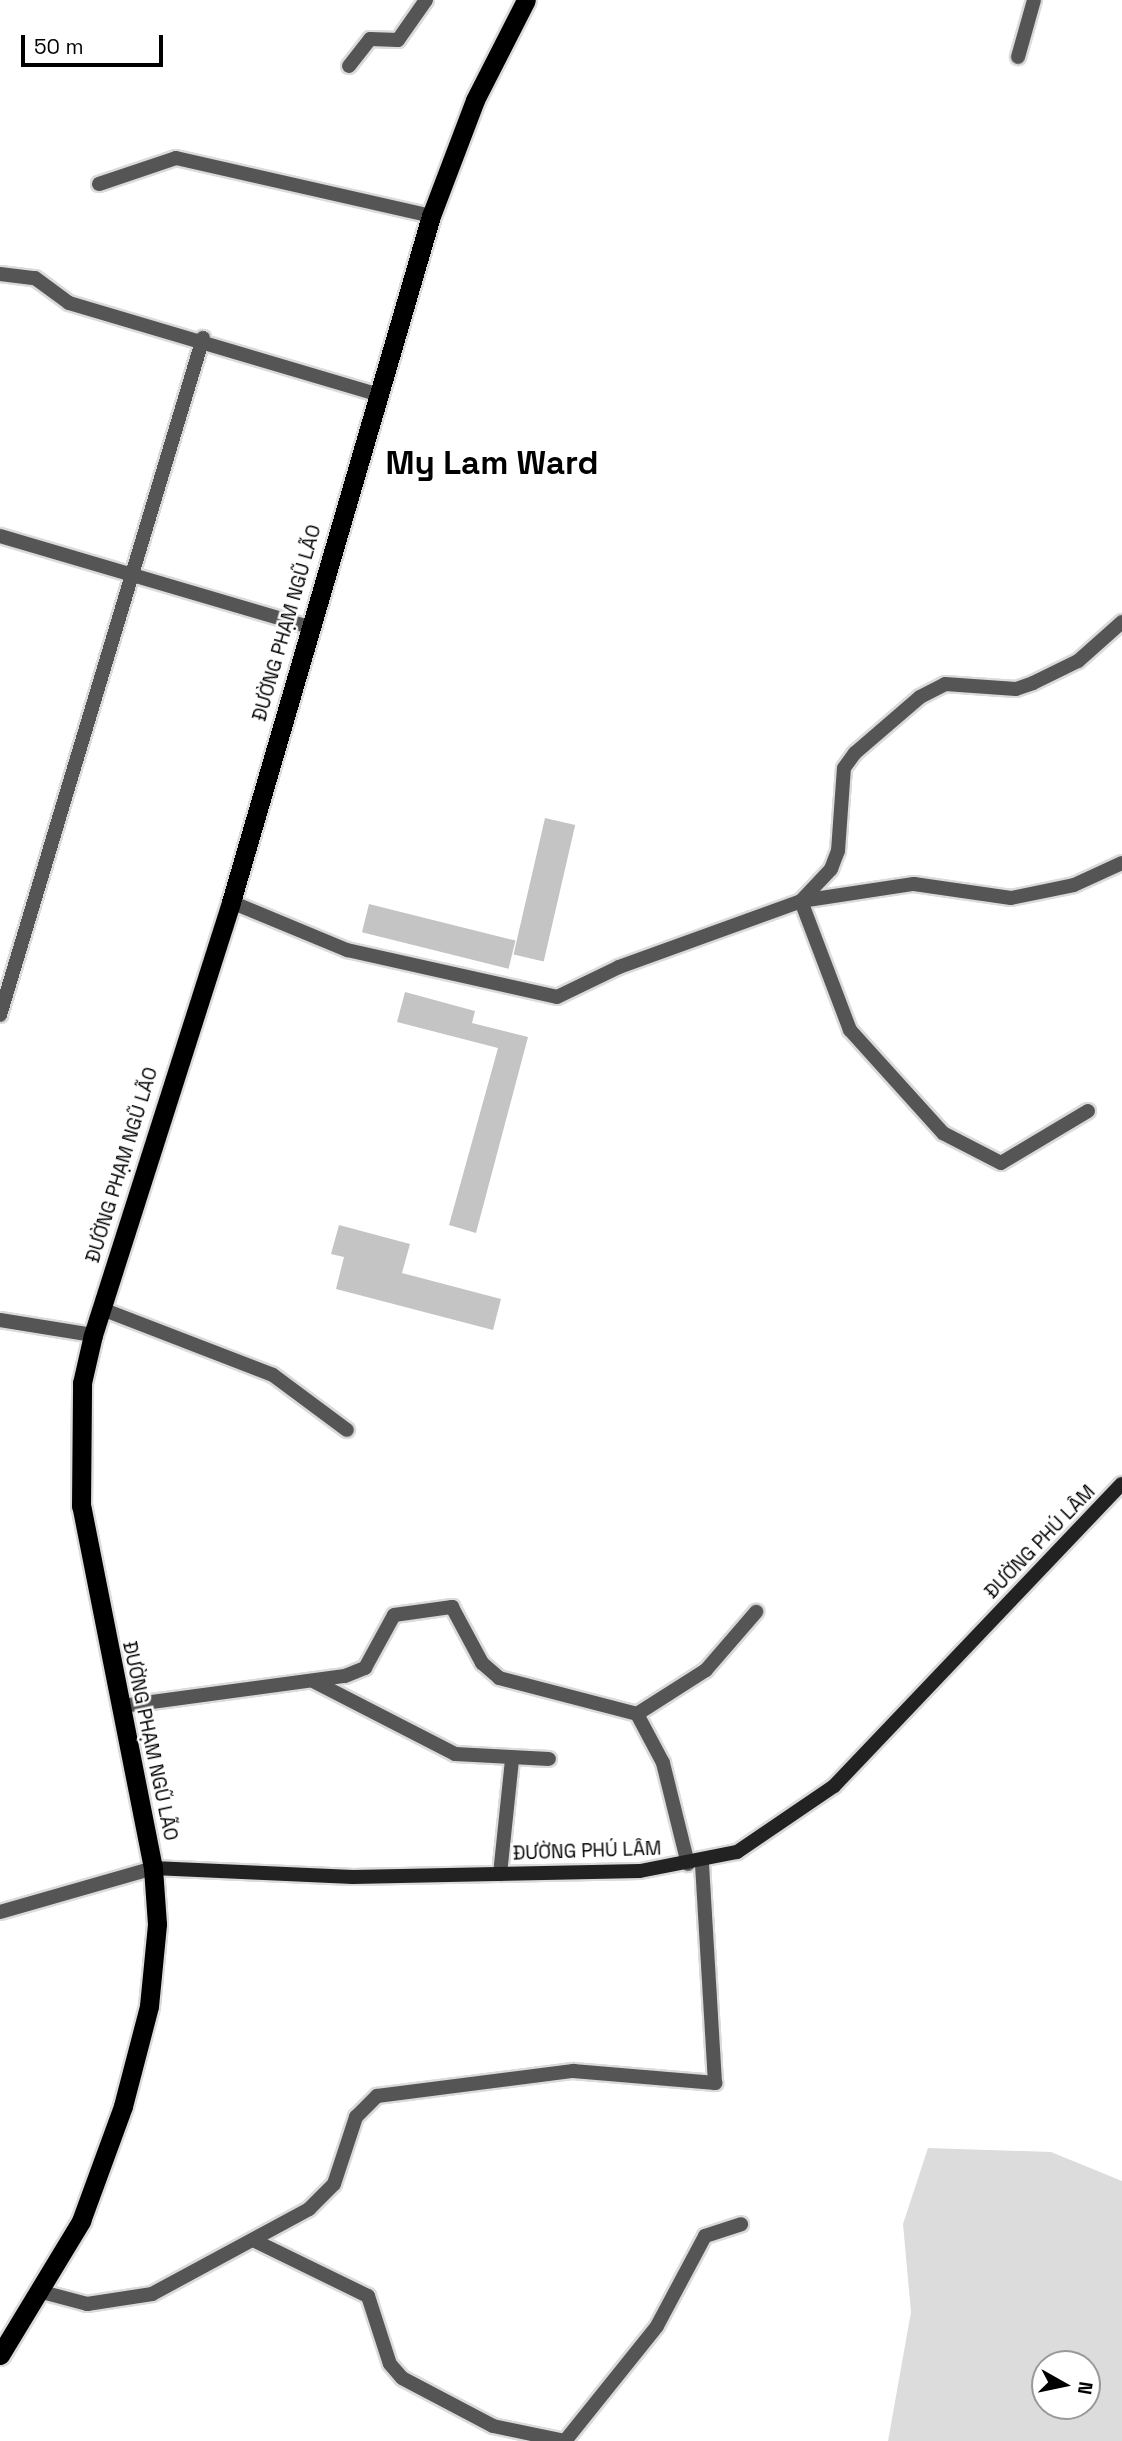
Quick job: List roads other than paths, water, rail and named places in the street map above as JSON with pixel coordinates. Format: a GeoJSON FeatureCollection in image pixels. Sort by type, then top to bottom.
{"type":"FeatureCollection","features":[{"type":"Feature","properties":{"kind":"highway","name":"ĐƯỜNG PHẠM NGŨ LÃO"},"geometry":{"type":"LineString","coordinates":[[0,2355],[42,2292],[82,2221],[130,2081],[149,2006],[153,1868],[82,1506],[82,1383],[93,1335],[231,902],[376,394],[431,216],[475,100],[526,0]]}},
{"type":"Feature","properties":{"kind":"main road","name":"ĐƯỜNG PHÚ LÂM"},"geometry":{"type":"LineString","coordinates":[[153,1868],[353,1877],[500,1874],[695,1863],[737,1852],[781,1827],[834,1786],[1122,1484]]}},
{"type":"Feature","properties":{"kind":"street"},"geometry":{"type":"LineString","coordinates":[[349,66],[370,40],[398,40],[426,0]]}},
{"type":"Feature","properties":{"kind":"street"},"geometry":{"type":"LineString","coordinates":[[1018,57],[1034,0]]}},
{"type":"Feature","properties":{"kind":"street"},"geometry":{"type":"LineString","coordinates":[[99,184],[176,158],[431,216]]}},
{"type":"Feature","properties":{"kind":"street"},"geometry":{"type":"LineString","coordinates":[[0,274],[35,278],[69,303],[203,338],[376,394]]}},
{"type":"Feature","properties":{"kind":"street"},"geometry":{"type":"LineString","coordinates":[[0,1015],[129,577],[203,338]]}},
{"type":"Feature","properties":{"kind":"street"},"geometry":{"type":"LineString","coordinates":[[0,536],[129,577],[309,627]]}},
{"type":"Feature","properties":{"kind":"street"},"geometry":{"type":"LineString","coordinates":[[801,901],[835,860],[844,768],[855,753],[920,697],[945,684],[1016,689],[1078,661],[1122,622]]}},
{"type":"Feature","properties":{"kind":"street"},"geometry":{"type":"LineString","coordinates":[[231,902],[347,950],[557,997],[619,967],[801,901],[914,884],[1011,898],[1074,885],[1122,863]]}},
{"type":"Feature","properties":{"kind":"street"},"geometry":{"type":"LineString","coordinates":[[801,901],[850,1030],[943,1133],[1001,1163],[1087,1111]]}},
{"type":"Feature","properties":{"kind":"street"},"geometry":{"type":"LineString","coordinates":[[102,1309],[273,1375],[347,1430]]}},
{"type":"Feature","properties":{"kind":"street"},"geometry":{"type":"LineString","coordinates":[[0,1320],[93,1335]]}},
{"type":"Feature","properties":{"kind":"street"},"geometry":{"type":"LineString","coordinates":[[122,1706],[313,1681],[365,1668],[394,1615],[453,1607],[482,1663],[499,1678],[637,1714],[706,1670],[756,1612]]}},
{"type":"Feature","properties":{"kind":"street"},"geometry":{"type":"LineString","coordinates":[[313,1681],[455,1754],[512,1760],[549,1759]]}},
{"type":"Feature","properties":{"kind":"street"},"geometry":{"type":"LineString","coordinates":[[42,2292],[88,2304],[124,2302],[152,2294],[253,2240],[324,2197],[341,2169],[356,2117],[377,2096],[573,2071],[715,2083],[695,1863],[663,1763],[637,1714]]}},
{"type":"Feature","properties":{"kind":"street"},"geometry":{"type":"LineString","coordinates":[[500,1874],[512,1760]]}},
{"type":"Feature","properties":{"kind":"street"},"geometry":{"type":"LineString","coordinates":[[0,1912],[153,1868]]}},
{"type":"Feature","properties":{"kind":"street"},"geometry":{"type":"LineString","coordinates":[[253,2240],[368,2296],[390,2364],[402,2378],[494,2426],[565,2441],[657,2326],[705,2236],[741,2224]]}},
{"type":"Feature","properties":{"kind":"district","name":"My Lam Ward"},"geometry":{"type":"Point","coordinates":[492,464]}}]}
